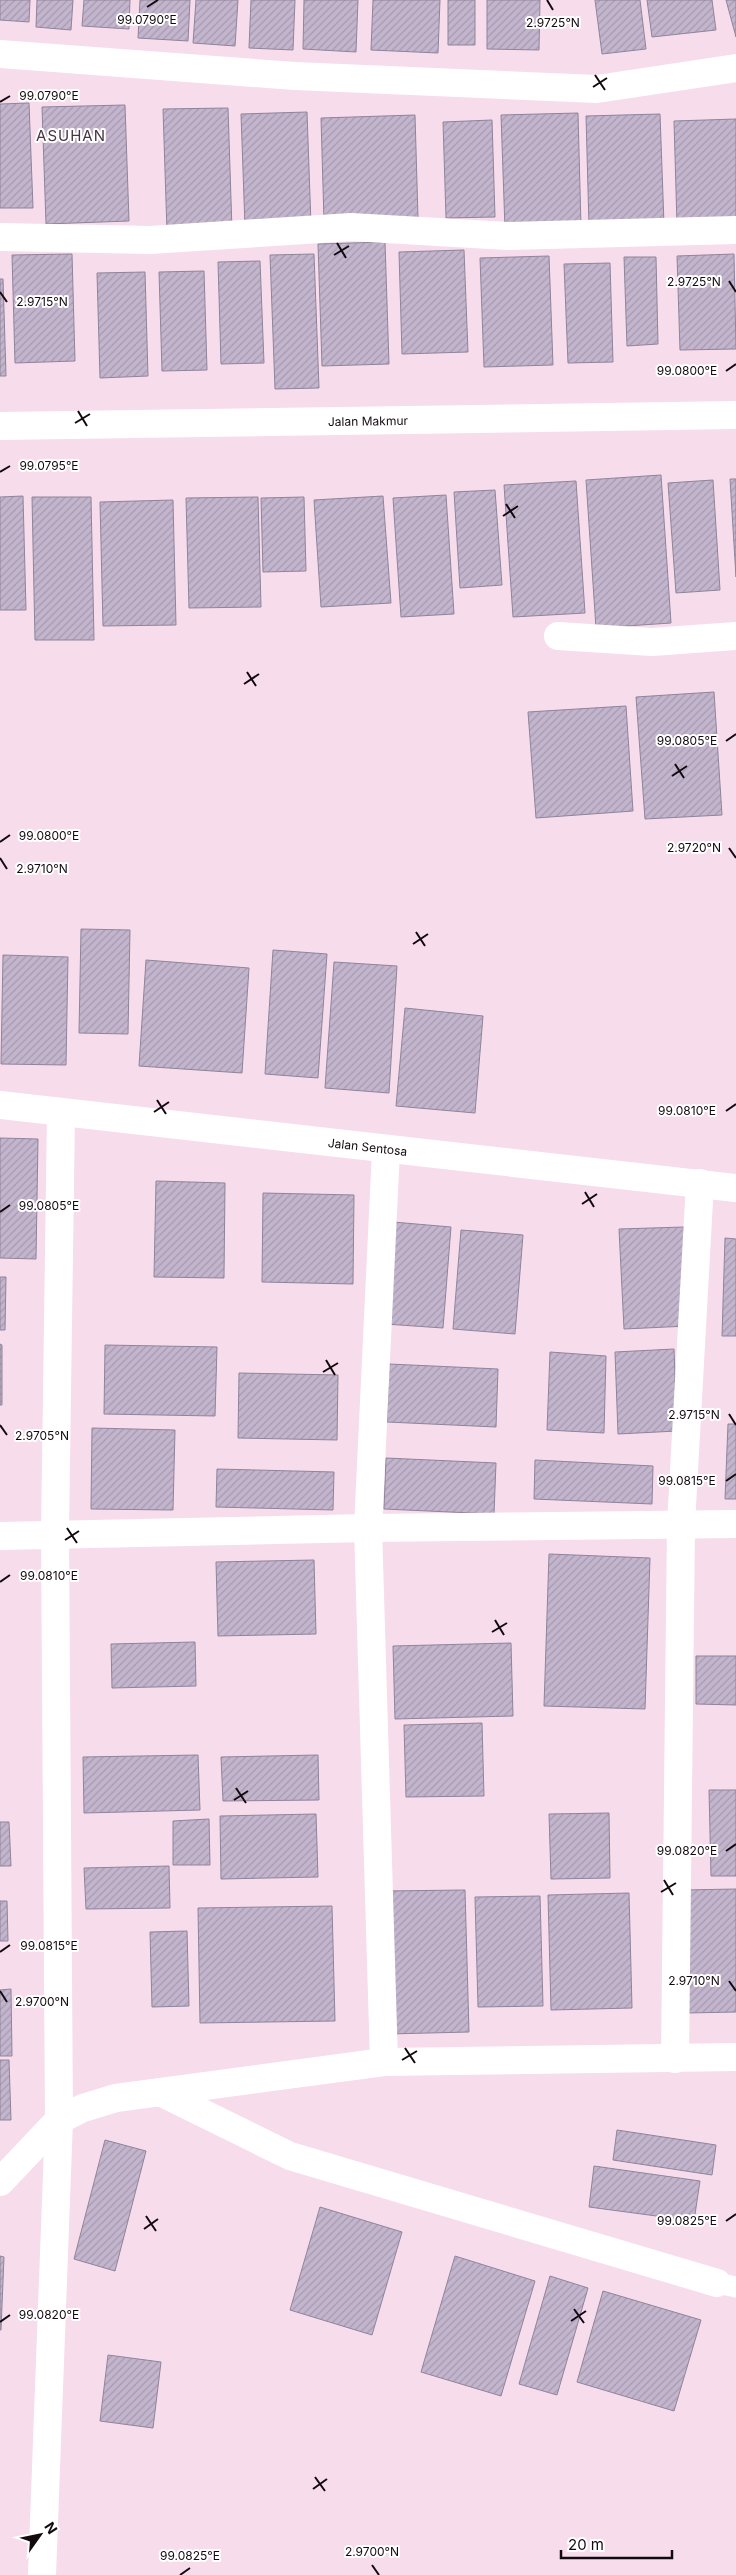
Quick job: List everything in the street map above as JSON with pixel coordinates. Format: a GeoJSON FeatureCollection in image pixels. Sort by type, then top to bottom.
{"type":"FeatureCollection","features":[{"type":"Feature","properties":{"kind":"street"},"geometry":{"type":"LineString","coordinates":[[0,54],[295,76],[597,89],[736,68]]}},
{"type":"Feature","properties":{"kind":"street"},"geometry":{"type":"LineString","coordinates":[[0,237],[150,240],[351,227],[508,236],[736,230]]}},
{"type":"Feature","properties":{"kind":"street","name":"Jalan Makmur"},"geometry":{"type":"LineString","coordinates":[[0,426],[736,415]]}},
{"type":"Feature","properties":{"kind":"street"},"geometry":{"type":"LineString","coordinates":[[558,636],[652,642],[736,636]]}},
{"type":"Feature","properties":{"kind":"street","name":"Jalan Sentosa"},"geometry":{"type":"LineString","coordinates":[[0,1105],[736,1188]]}},
{"type":"Feature","properties":{"kind":"street"},"geometry":{"type":"LineString","coordinates":[[42,2575],[59,2120],[55,1534],[60,1112]]}},
{"type":"Feature","properties":{"kind":"street"},"geometry":{"type":"LineString","coordinates":[[384,2062],[368,1528],[386,1150]]}},
{"type":"Feature","properties":{"kind":"street"},"geometry":{"type":"LineString","coordinates":[[675,2059],[681,1524],[700,1183]]}},
{"type":"Feature","properties":{"kind":"street"},"geometry":{"type":"LineString","coordinates":[[0,1536],[368,1528],[736,1524]]}},
{"type":"Feature","properties":{"kind":"street"},"geometry":{"type":"LineString","coordinates":[[0,2182],[59,2120],[83,2108],[116,2098],[384,2062],[736,2057]]}},
{"type":"Feature","properties":{"kind":"street"},"geometry":{"type":"LineString","coordinates":[[160,2092],[290,2156],[727,2285]]}},
{"type":"Feature","properties":{"kind":"building"},"geometry":{"type":"Polygon","coordinates":[[[0,0],[30,0],[29,22],[0,20],[0,0]]]}},
{"type":"Feature","properties":{"kind":"building"},"geometry":{"type":"Polygon","coordinates":[[[37,0],[73,0],[71,30],[36,27],[37,0]]]}},
{"type":"Feature","properties":{"kind":"building"},"geometry":{"type":"Polygon","coordinates":[[[84,0],[130,0],[129,29],[82,26],[84,0]]]}},
{"type":"Feature","properties":{"kind":"building"},"geometry":{"type":"Polygon","coordinates":[[[140,0],[190,0],[188,41],[138,38],[140,0]]]}},
{"type":"Feature","properties":{"kind":"building"},"geometry":{"type":"Polygon","coordinates":[[[196,0],[238,0],[235,46],[193,43],[196,0]]]}},
{"type":"Feature","properties":{"kind":"building"},"geometry":{"type":"Polygon","coordinates":[[[251,0],[295,0],[293,50],[249,48],[251,0]]]}},
{"type":"Feature","properties":{"kind":"building"},"geometry":{"type":"Polygon","coordinates":[[[304,0],[358,0],[356,52],[303,49],[304,0]]]}},
{"type":"Feature","properties":{"kind":"building"},"geometry":{"type":"Polygon","coordinates":[[[373,0],[440,0],[438,53],[371,50],[373,0]]]}},
{"type":"Feature","properties":{"kind":"building"},"geometry":{"type":"Polygon","coordinates":[[[448,0],[475,0],[475,45],[448,45],[448,0]]]}},
{"type":"Feature","properties":{"kind":"building"},"geometry":{"type":"Polygon","coordinates":[[[487,0],[540,0],[539,50],[487,49],[487,0]]]}},
{"type":"Feature","properties":{"kind":"building"},"geometry":{"type":"Polygon","coordinates":[[[595,0],[640,0],[646,49],[602,54],[595,0]]]}},
{"type":"Feature","properties":{"kind":"building"},"geometry":{"type":"Polygon","coordinates":[[[647,0],[712,0],[716,30],[652,37],[647,0]]]}},
{"type":"Feature","properties":{"kind":"building"},"geometry":{"type":"Polygon","coordinates":[[[726,0],[736,0],[736,37],[726,0]]]}},
{"type":"Feature","properties":{"kind":"building"},"geometry":{"type":"Polygon","coordinates":[[[29,103],[33,208],[0,208],[0,104],[29,103]]]}},
{"type":"Feature","properties":{"kind":"building"},"geometry":{"type":"Polygon","coordinates":[[[125,105],[129,221],[46,224],[42,107],[125,105]]]}},
{"type":"Feature","properties":{"kind":"building"},"geometry":{"type":"Polygon","coordinates":[[[228,108],[232,230],[167,232],[163,109],[228,108]]]}},
{"type":"Feature","properties":{"kind":"building"},"geometry":{"type":"Polygon","coordinates":[[[307,112],[311,225],[245,227],[241,114],[307,112]]]}},
{"type":"Feature","properties":{"kind":"building"},"geometry":{"type":"Polygon","coordinates":[[[578,113],[581,227],[505,229],[501,115],[578,113]]]}},
{"type":"Feature","properties":{"kind":"building"},"geometry":{"type":"Polygon","coordinates":[[[660,114],[664,224],[589,226],[586,116],[660,114]]]}},
{"type":"Feature","properties":{"kind":"building"},"geometry":{"type":"Polygon","coordinates":[[[415,115],[418,218],[324,221],[321,118],[415,115]]]}},
{"type":"Feature","properties":{"kind":"building"},"geometry":{"type":"Polygon","coordinates":[[[736,119],[736,223],[677,225],[674,121],[736,119]]]}},
{"type":"Feature","properties":{"kind":"building"},"geometry":{"type":"Polygon","coordinates":[[[492,120],[495,217],[446,218],[443,122],[492,120]]]}},
{"type":"Feature","properties":{"kind":"building"},"geometry":{"type":"Polygon","coordinates":[[[385,242],[389,364],[322,366],[318,244],[385,242]]]}},
{"type":"Feature","properties":{"kind":"building"},"geometry":{"type":"Polygon","coordinates":[[[464,250],[468,352],[402,354],[399,252],[464,250]]]}},
{"type":"Feature","properties":{"kind":"building"},"geometry":{"type":"Polygon","coordinates":[[[72,254],[75,361],[15,363],[12,255],[72,254]]]}},
{"type":"Feature","properties":{"kind":"building"},"geometry":{"type":"Polygon","coordinates":[[[314,254],[319,388],[275,389],[270,255],[314,254]]]}},
{"type":"Feature","properties":{"kind":"building"},"geometry":{"type":"Polygon","coordinates":[[[734,254],[736,349],[680,350],[677,256],[734,254]]]}},
{"type":"Feature","properties":{"kind":"building"},"geometry":{"type":"Polygon","coordinates":[[[549,256],[553,365],[484,367],[480,258],[549,256]]]}},
{"type":"Feature","properties":{"kind":"building"},"geometry":{"type":"Polygon","coordinates":[[[624,257],[656,257],[658,344],[627,346],[624,257]]]}},
{"type":"Feature","properties":{"kind":"building"},"geometry":{"type":"Polygon","coordinates":[[[260,261],[264,363],[221,364],[218,262],[260,261]]]}},
{"type":"Feature","properties":{"kind":"building"},"geometry":{"type":"Polygon","coordinates":[[[610,263],[613,362],[568,363],[564,264],[610,263]]]}},
{"type":"Feature","properties":{"kind":"building"},"geometry":{"type":"Polygon","coordinates":[[[204,271],[207,370],[162,371],[159,272],[204,271]]]}},
{"type":"Feature","properties":{"kind":"building"},"geometry":{"type":"Polygon","coordinates":[[[145,272],[148,376],[100,378],[97,273],[145,272]]]}},
{"type":"Feature","properties":{"kind":"building"},"geometry":{"type":"Polygon","coordinates":[[[0,279],[3,279],[6,376],[0,376],[0,279]]]}},
{"type":"Feature","properties":{"kind":"building"},"geometry":{"type":"Polygon","coordinates":[[[661,475],[671,623],[596,628],[586,480],[661,475]]]}},
{"type":"Feature","properties":{"kind":"building"},"geometry":{"type":"Polygon","coordinates":[[[730,479],[736,479],[736,577],[730,479]]]}},
{"type":"Feature","properties":{"kind":"building"},"geometry":{"type":"Polygon","coordinates":[[[713,480],[720,590],[676,593],[668,483],[713,480]]]}},
{"type":"Feature","properties":{"kind":"building"},"geometry":{"type":"Polygon","coordinates":[[[576,481],[585,613],[513,617],[504,485],[576,481]]]}},
{"type":"Feature","properties":{"kind":"building"},"geometry":{"type":"Polygon","coordinates":[[[495,490],[502,585],[460,588],[454,492],[495,490]]]}},
{"type":"Feature","properties":{"kind":"building"},"geometry":{"type":"Polygon","coordinates":[[[446,495],[454,614],[401,617],[393,498],[446,495]]]}},
{"type":"Feature","properties":{"kind":"building"},"geometry":{"type":"Polygon","coordinates":[[[23,496],[26,610],[0,610],[0,497],[23,496]]]}},
{"type":"Feature","properties":{"kind":"building"},"geometry":{"type":"Polygon","coordinates":[[[383,496],[391,603],[321,607],[314,500],[383,496]]]}},
{"type":"Feature","properties":{"kind":"building"},"geometry":{"type":"Polygon","coordinates":[[[32,497],[91,497],[94,640],[35,640],[32,497]]]}},
{"type":"Feature","properties":{"kind":"building"},"geometry":{"type":"Polygon","coordinates":[[[258,497],[261,607],[189,608],[186,498],[258,497]]]}},
{"type":"Feature","properties":{"kind":"building"},"geometry":{"type":"Polygon","coordinates":[[[304,497],[306,571],[263,572],[261,498],[304,497]]]}},
{"type":"Feature","properties":{"kind":"building"},"geometry":{"type":"Polygon","coordinates":[[[173,500],[176,625],[103,626],[100,502],[173,500]]]}},
{"type":"Feature","properties":{"kind":"building"},"geometry":{"type":"Polygon","coordinates":[[[714,692],[722,815],[645,819],[636,697],[714,692]]]}},
{"type":"Feature","properties":{"kind":"building"},"geometry":{"type":"Polygon","coordinates":[[[626,706],[633,811],[536,818],[528,712],[626,706]]]}},
{"type":"Feature","properties":{"kind":"building"},"geometry":{"type":"Polygon","coordinates":[[[81,929],[130,930],[128,1034],[79,1033],[81,929]]]}},
{"type":"Feature","properties":{"kind":"building"},"geometry":{"type":"Polygon","coordinates":[[[273,950],[327,954],[318,1078],[265,1074],[273,950]]]}},
{"type":"Feature","properties":{"kind":"building"},"geometry":{"type":"Polygon","coordinates":[[[3,955],[68,957],[66,1065],[1,1064],[3,955]]]}},
{"type":"Feature","properties":{"kind":"building"},"geometry":{"type":"Polygon","coordinates":[[[146,960],[249,968],[242,1073],[139,1066],[146,960]]]}},
{"type":"Feature","properties":{"kind":"building"},"geometry":{"type":"Polygon","coordinates":[[[334,962],[397,966],[389,1093],[325,1088],[334,962]]]}},
{"type":"Feature","properties":{"kind":"building"},"geometry":{"type":"Polygon","coordinates":[[[405,1008],[483,1016],[475,1113],[396,1106],[405,1008]]]}},
{"type":"Feature","properties":{"kind":"building"},"geometry":{"type":"Polygon","coordinates":[[[0,1138],[38,1139],[36,1259],[0,1258],[0,1138]]]}},
{"type":"Feature","properties":{"kind":"building"},"geometry":{"type":"Polygon","coordinates":[[[156,1181],[225,1183],[224,1278],[154,1277],[156,1181]]]}},
{"type":"Feature","properties":{"kind":"building"},"geometry":{"type":"Polygon","coordinates":[[[263,1193],[354,1195],[353,1284],[262,1282],[263,1193]]]}},
{"type":"Feature","properties":{"kind":"building"},"geometry":{"type":"Polygon","coordinates":[[[393,1222],[451,1227],[443,1328],[385,1324],[393,1222]]]}},
{"type":"Feature","properties":{"kind":"building"},"geometry":{"type":"Polygon","coordinates":[[[684,1227],[688,1326],[624,1329],[619,1229],[684,1227]]]}},
{"type":"Feature","properties":{"kind":"building"},"geometry":{"type":"Polygon","coordinates":[[[461,1230],[523,1235],[515,1334],[453,1329],[461,1230]]]}},
{"type":"Feature","properties":{"kind":"building"},"geometry":{"type":"Polygon","coordinates":[[[725,1238],[736,1239],[736,1336],[722,1336],[725,1238]]]}},
{"type":"Feature","properties":{"kind":"building"},"geometry":{"type":"Polygon","coordinates":[[[0,1277],[6,1277],[5,1330],[0,1330],[0,1277]]]}},
{"type":"Feature","properties":{"kind":"building"},"geometry":{"type":"Polygon","coordinates":[[[0,1344],[2,1345],[2,1405],[0,1405],[0,1344]]]}},
{"type":"Feature","properties":{"kind":"building"},"geometry":{"type":"Polygon","coordinates":[[[105,1345],[217,1347],[215,1416],[104,1414],[105,1345]]]}},
{"type":"Feature","properties":{"kind":"building"},"geometry":{"type":"Polygon","coordinates":[[[674,1349],[677,1431],[618,1434],[615,1352],[674,1349]]]}},
{"type":"Feature","properties":{"kind":"building"},"geometry":{"type":"Polygon","coordinates":[[[550,1352],[606,1356],[604,1433],[547,1430],[550,1352]]]}},
{"type":"Feature","properties":{"kind":"building"},"geometry":{"type":"Polygon","coordinates":[[[389,1364],[498,1369],[496,1427],[387,1422],[389,1364]]]}},
{"type":"Feature","properties":{"kind":"building"},"geometry":{"type":"Polygon","coordinates":[[[239,1373],[338,1375],[337,1440],[238,1438],[239,1373]]]}},
{"type":"Feature","properties":{"kind":"building"},"geometry":{"type":"Polygon","coordinates":[[[728,1424],[736,1424],[736,1499],[725,1499],[728,1424]]]}},
{"type":"Feature","properties":{"kind":"building"},"geometry":{"type":"Polygon","coordinates":[[[92,1428],[175,1430],[173,1510],[91,1509],[92,1428]]]}},
{"type":"Feature","properties":{"kind":"building"},"geometry":{"type":"Polygon","coordinates":[[[386,1458],[496,1463],[494,1514],[384,1509],[386,1458]]]}},
{"type":"Feature","properties":{"kind":"building"},"geometry":{"type":"Polygon","coordinates":[[[535,1460],[653,1466],[652,1504],[534,1499],[535,1460]]]}},
{"type":"Feature","properties":{"kind":"building"},"geometry":{"type":"Polygon","coordinates":[[[217,1469],[334,1472],[333,1510],[216,1507],[217,1469]]]}},
{"type":"Feature","properties":{"kind":"building"},"geometry":{"type":"Polygon","coordinates":[[[549,1554],[650,1558],[645,1709],[544,1706],[549,1554]]]}},
{"type":"Feature","properties":{"kind":"building"},"geometry":{"type":"Polygon","coordinates":[[[314,1560],[316,1634],[218,1636],[216,1562],[314,1560]]]}},
{"type":"Feature","properties":{"kind":"building"},"geometry":{"type":"Polygon","coordinates":[[[195,1642],[196,1686],[112,1688],[111,1644],[195,1642]]]}},
{"type":"Feature","properties":{"kind":"building"},"geometry":{"type":"Polygon","coordinates":[[[511,1643],[513,1716],[395,1719],[393,1646],[511,1643]]]}},
{"type":"Feature","properties":{"kind":"building"},"geometry":{"type":"Polygon","coordinates":[[[696,1656],[736,1656],[736,1705],[696,1704],[696,1656]]]}},
{"type":"Feature","properties":{"kind":"building"},"geometry":{"type":"Polygon","coordinates":[[[482,1723],[484,1796],[406,1797],[404,1725],[482,1723]]]}},
{"type":"Feature","properties":{"kind":"building"},"geometry":{"type":"Polygon","coordinates":[[[198,1755],[200,1810],[84,1813],[83,1757],[198,1755]]]}},
{"type":"Feature","properties":{"kind":"building"},"geometry":{"type":"Polygon","coordinates":[[[318,1755],[319,1800],[223,1801],[221,1757],[318,1755]]]}},
{"type":"Feature","properties":{"kind":"building"},"geometry":{"type":"Polygon","coordinates":[[[709,1790],[736,1790],[736,1876],[711,1876],[709,1790]]]}},
{"type":"Feature","properties":{"kind":"building"},"geometry":{"type":"Polygon","coordinates":[[[609,1813],[610,1878],[551,1879],[549,1814],[609,1813]]]}},
{"type":"Feature","properties":{"kind":"building"},"geometry":{"type":"Polygon","coordinates":[[[316,1814],[318,1877],[221,1879],[220,1816],[316,1814]]]}},
{"type":"Feature","properties":{"kind":"building"},"geometry":{"type":"Polygon","coordinates":[[[209,1819],[210,1865],[173,1865],[173,1821],[209,1819]]]}},
{"type":"Feature","properties":{"kind":"building"},"geometry":{"type":"Polygon","coordinates":[[[0,1822],[9,1822],[11,1866],[0,1866],[0,1822]]]}},
{"type":"Feature","properties":{"kind":"building"},"geometry":{"type":"Polygon","coordinates":[[[169,1866],[170,1908],[86,1909],[84,1868],[169,1866]]]}},
{"type":"Feature","properties":{"kind":"building"},"geometry":{"type":"Polygon","coordinates":[[[736,1889],[736,2012],[687,2013],[684,1890],[736,1889]]]}},
{"type":"Feature","properties":{"kind":"building"},"geometry":{"type":"Polygon","coordinates":[[[465,1890],[469,2032],[388,2034],[385,1891],[465,1890]]]}},
{"type":"Feature","properties":{"kind":"building"},"geometry":{"type":"Polygon","coordinates":[[[629,1893],[632,2008],[551,2010],[548,1895],[629,1893]]]}},
{"type":"Feature","properties":{"kind":"building"},"geometry":{"type":"Polygon","coordinates":[[[540,1896],[543,2006],[478,2007],[475,1897],[540,1896]]]}},
{"type":"Feature","properties":{"kind":"building"},"geometry":{"type":"Polygon","coordinates":[[[0,1901],[7,1901],[8,1941],[0,1941],[0,1901]]]}},
{"type":"Feature","properties":{"kind":"building"},"geometry":{"type":"Polygon","coordinates":[[[332,1906],[335,2021],[200,2023],[198,1908],[332,1906]]]}},
{"type":"Feature","properties":{"kind":"building"},"geometry":{"type":"Polygon","coordinates":[[[187,1931],[189,2006],[152,2007],[150,1932],[187,1931]]]}},
{"type":"Feature","properties":{"kind":"building"},"geometry":{"type":"Polygon","coordinates":[[[11,1989],[12,2056],[0,2056],[0,1990],[11,1989]]]}},
{"type":"Feature","properties":{"kind":"building"},"geometry":{"type":"Polygon","coordinates":[[[0,2060],[9,2060],[11,2120],[0,2120],[0,2060]]]}},
{"type":"Feature","properties":{"kind":"building"},"geometry":{"type":"Polygon","coordinates":[[[617,2130],[716,2145],[712,2175],[613,2160],[617,2130]]]}},
{"type":"Feature","properties":{"kind":"building"},"geometry":{"type":"Polygon","coordinates":[[[105,2140],[146,2151],[115,2271],[74,2259],[105,2140]]]}},
{"type":"Feature","properties":{"kind":"building"},"geometry":{"type":"Polygon","coordinates":[[[594,2166],[700,2181],[694,2221],[589,2207],[594,2166]]]}},
{"type":"Feature","properties":{"kind":"building"},"geometry":{"type":"Polygon","coordinates":[[[320,2207],[402,2232],[372,2335],[290,2310],[320,2207]]]}},
{"type":"Feature","properties":{"kind":"building"},"geometry":{"type":"Polygon","coordinates":[[[0,2256],[4,2257],[1,2330],[0,2330],[0,2256]]]}},
{"type":"Feature","properties":{"kind":"building"},"geometry":{"type":"Polygon","coordinates":[[[455,2256],[535,2281],[501,2396],[421,2372],[455,2256]]]}},
{"type":"Feature","properties":{"kind":"building"},"geometry":{"type":"Polygon","coordinates":[[[550,2276],[588,2288],[557,2395],[519,2384],[550,2276]]]}},
{"type":"Feature","properties":{"kind":"building"},"geometry":{"type":"Polygon","coordinates":[[[603,2291],[701,2320],[674,2411],[577,2382],[603,2291]]]}},
{"type":"Feature","properties":{"kind":"building"},"geometry":{"type":"Polygon","coordinates":[[[108,2355],[161,2362],[153,2428],[100,2421],[108,2355]]]}},
{"type":"Feature","properties":{"kind":"district","name":"ASUHAN"},"geometry":{"type":"Point","coordinates":[71,135]}}]}
